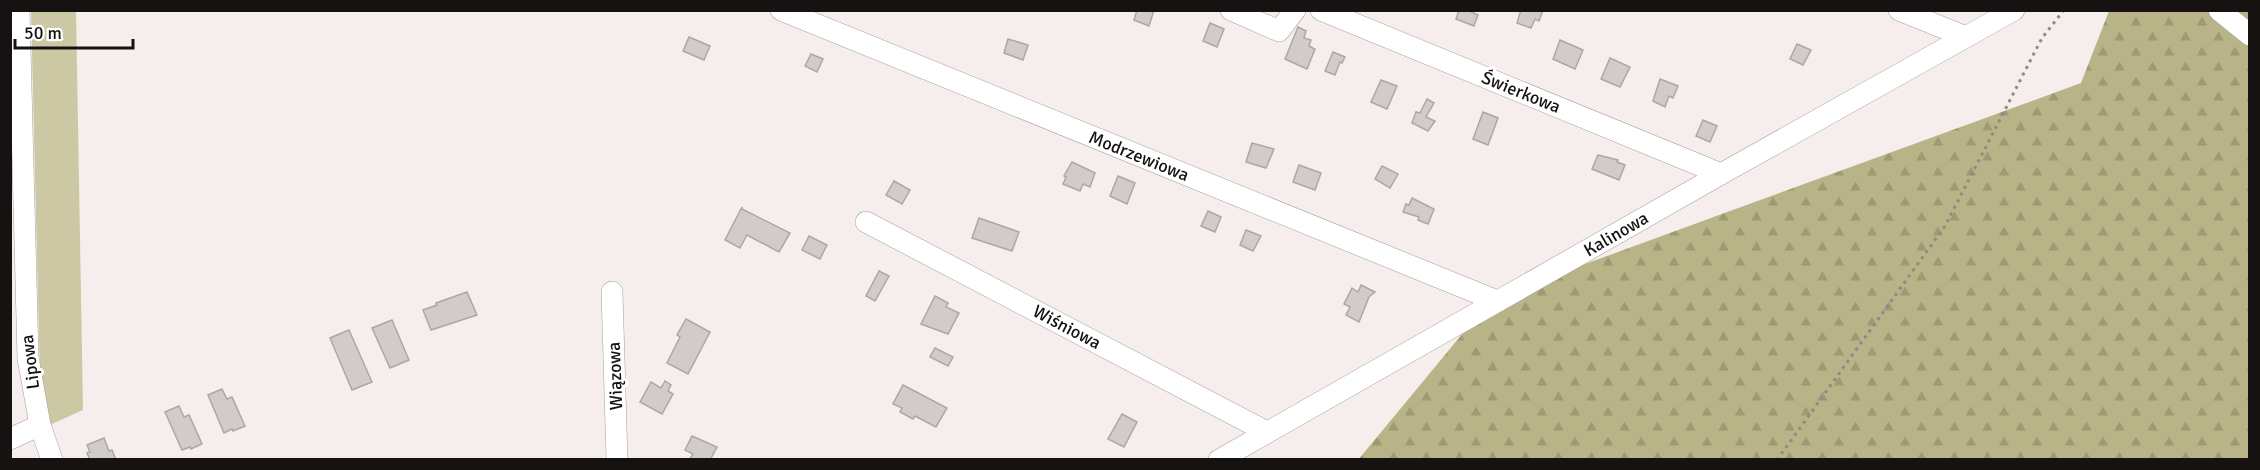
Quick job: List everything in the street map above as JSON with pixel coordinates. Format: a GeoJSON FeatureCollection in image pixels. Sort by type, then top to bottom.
{"type":"FeatureCollection","features":[{"type":"Feature","properties":{"kind":"street","name":"Lipowa"},"geometry":{"type":"LineString","coordinates":[[19,10],[26,332],[30,375],[40,425],[52,459]]}},
{"type":"Feature","properties":{"kind":"street","name":"Modrzewiowa"},"geometry":{"type":"LineString","coordinates":[[781,10],[1497,301]]}},
{"type":"Feature","properties":{"kind":"street"},"geometry":{"type":"LineString","coordinates":[[1231,10],[1279,31],[1294,10]]}},
{"type":"Feature","properties":{"kind":"street","name":"Świerkowa"},"geometry":{"type":"LineString","coordinates":[[1321,10],[1721,174]]}},
{"type":"Feature","properties":{"kind":"street"},"geometry":{"type":"LineString","coordinates":[[1899,10],[1966,38]]}},
{"type":"Feature","properties":{"kind":"street"},"geometry":{"type":"LineString","coordinates":[[2219,10],[2250,35]]}},
{"type":"Feature","properties":{"kind":"street","name":"Kalinowa"},"geometry":{"type":"LineString","coordinates":[[1219,459],[2012,11]]}},
{"type":"Feature","properties":{"kind":"street","name":"Wiśniowa"},"geometry":{"type":"LineString","coordinates":[[866,222],[1268,432]]}},
{"type":"Feature","properties":{"kind":"street","name":"Wiązowa"},"geometry":{"type":"LineString","coordinates":[[612,292],[617,459]]}},
{"type":"Feature","properties":{"kind":"street"},"geometry":{"type":"LineString","coordinates":[[10,439],[40,425]]}},
{"type":"Feature","properties":{"kind":"path"},"geometry":{"type":"LineString","coordinates":[[1778,459],[1945,226],[2042,38],[2064,10]]}},
{"type":"Feature","properties":{"kind":"shaded area"},"geometry":{"type":"Polygon","coordinates":[[[31,11],[76,11],[83,410],[43,428],[41,420],[31,11]]]}},
{"type":"Feature","properties":{"kind":"green space"},"geometry":{"type":"Polygon","coordinates":[[[2109,11],[2249,11],[2249,459],[1358,460],[1492,298],[2081,83],[2109,11]]]}},
{"type":"Feature","properties":{"kind":"building"},"geometry":{"type":"Polygon","coordinates":[[[1137,10],[1154,10],[1149,26],[1134,20],[1137,10]]]}},
{"type":"Feature","properties":{"kind":"building"},"geometry":{"type":"Polygon","coordinates":[[[1459,10],[1467,10],[1478,15],[1474,26],[1456,19],[1459,10]]]}},
{"type":"Feature","properties":{"kind":"building"},"geometry":{"type":"Polygon","coordinates":[[[1521,10],[1543,10],[1539,21],[1535,19],[1531,28],[1517,23],[1521,10]]]}},
{"type":"Feature","properties":{"kind":"building"},"geometry":{"type":"Polygon","coordinates":[[[1210,23],[1224,29],[1217,47],[1203,41],[1210,23]]]}},
{"type":"Feature","properties":{"kind":"building"},"geometry":{"type":"Polygon","coordinates":[[[1298,27],[1306,31],[1304,38],[1311,40],[1309,46],[1315,49],[1307,69],[1285,59],[1298,27]]]}},
{"type":"Feature","properties":{"kind":"building"},"geometry":{"type":"Polygon","coordinates":[[[689,37],[710,46],[704,60],[683,51],[689,37]]]}},
{"type":"Feature","properties":{"kind":"building"},"geometry":{"type":"Polygon","coordinates":[[[1008,39],[1028,45],[1023,60],[1004,53],[1008,39]]]}},
{"type":"Feature","properties":{"kind":"building"},"geometry":{"type":"Polygon","coordinates":[[[1560,40],[1583,50],[1575,69],[1553,59],[1560,40]]]}},
{"type":"Feature","properties":{"kind":"building"},"geometry":{"type":"Polygon","coordinates":[[[1797,44],[1811,50],[1803,65],[1790,59],[1797,44]]]}},
{"type":"Feature","properties":{"kind":"building"},"geometry":{"type":"Polygon","coordinates":[[[1333,52],[1345,57],[1342,63],[1340,62],[1335,75],[1325,71],[1333,52]]]}},
{"type":"Feature","properties":{"kind":"building"},"geometry":{"type":"Polygon","coordinates":[[[811,54],[823,59],[817,72],[805,66],[811,54]]]}},
{"type":"Feature","properties":{"kind":"building"},"geometry":{"type":"Polygon","coordinates":[[[1610,58],[1630,67],[1620,87],[1601,79],[1610,58]]]}},
{"type":"Feature","properties":{"kind":"building"},"geometry":{"type":"Polygon","coordinates":[[[1660,79],[1678,86],[1673,98],[1669,96],[1665,107],[1653,101],[1660,79]]]}},
{"type":"Feature","properties":{"kind":"building"},"geometry":{"type":"Polygon","coordinates":[[[1381,80],[1397,86],[1387,109],[1371,102],[1381,80]]]}},
{"type":"Feature","properties":{"kind":"building"},"geometry":{"type":"Polygon","coordinates":[[[1427,99],[1434,103],[1426,117],[1435,121],[1428,131],[1412,123],[1416,112],[1420,113],[1427,99]]]}},
{"type":"Feature","properties":{"kind":"building"},"geometry":{"type":"Polygon","coordinates":[[[1483,112],[1498,118],[1488,145],[1473,139],[1483,112]]]}},
{"type":"Feature","properties":{"kind":"building"},"geometry":{"type":"Polygon","coordinates":[[[1703,120],[1717,126],[1710,142],[1696,136],[1703,120]]]}},
{"type":"Feature","properties":{"kind":"building"},"geometry":{"type":"Polygon","coordinates":[[[1252,143],[1274,149],[1266,168],[1246,162],[1252,143]]]}},
{"type":"Feature","properties":{"kind":"building"},"geometry":{"type":"Polygon","coordinates":[[[1598,155],[1618,160],[1617,162],[1625,165],[1619,180],[1592,169],[1598,155]]]}},
{"type":"Feature","properties":{"kind":"building"},"geometry":{"type":"Polygon","coordinates":[[[1072,162],[1095,173],[1090,187],[1083,184],[1080,191],[1063,184],[1066,177],[1064,176],[1072,162]]]}},
{"type":"Feature","properties":{"kind":"building"},"geometry":{"type":"Polygon","coordinates":[[[1299,165],[1321,173],[1315,190],[1293,182],[1299,165]]]}},
{"type":"Feature","properties":{"kind":"building"},"geometry":{"type":"Polygon","coordinates":[[[1382,166],[1398,174],[1390,188],[1375,179],[1382,166]]]}},
{"type":"Feature","properties":{"kind":"building"},"geometry":{"type":"Polygon","coordinates":[[[1118,176],[1135,183],[1127,204],[1110,196],[1118,176]]]}},
{"type":"Feature","properties":{"kind":"building"},"geometry":{"type":"Polygon","coordinates":[[[894,181],[910,190],[902,204],[886,195],[894,181]]]}},
{"type":"Feature","properties":{"kind":"building"},"geometry":{"type":"Polygon","coordinates":[[[1412,198],[1434,209],[1428,224],[1418,220],[1419,217],[1403,212],[1406,204],[1409,205],[1412,198]]]}},
{"type":"Feature","properties":{"kind":"building"},"geometry":{"type":"Polygon","coordinates":[[[742,207],[790,233],[779,252],[747,235],[740,248],[725,240],[742,207]]]}},
{"type":"Feature","properties":{"kind":"building"},"geometry":{"type":"Polygon","coordinates":[[[1208,211],[1221,217],[1215,232],[1201,226],[1208,211]]]}},
{"type":"Feature","properties":{"kind":"building"},"geometry":{"type":"Polygon","coordinates":[[[979,218],[1019,232],[1012,251],[972,238],[979,218]]]}},
{"type":"Feature","properties":{"kind":"building"},"geometry":{"type":"Polygon","coordinates":[[[1246,230],[1261,236],[1253,251],[1240,245],[1246,230]]]}},
{"type":"Feature","properties":{"kind":"building"},"geometry":{"type":"Polygon","coordinates":[[[809,236],[827,245],[820,259],[802,250],[809,236]]]}},
{"type":"Feature","properties":{"kind":"building"},"geometry":{"type":"Polygon","coordinates":[[[879,271],[889,276],[875,301],[866,296],[879,271]]]}},
{"type":"Feature","properties":{"kind":"building"},"geometry":{"type":"Polygon","coordinates":[[[1361,285],[1375,292],[1369,297],[1359,322],[1346,315],[1350,307],[1344,304],[1352,288],[1358,292],[1361,285]]]}},
{"type":"Feature","properties":{"kind":"building"},"geometry":{"type":"Polygon","coordinates":[[[467,292],[477,315],[431,330],[423,310],[467,292]]]}},
{"type":"Feature","properties":{"kind":"building"},"geometry":{"type":"Polygon","coordinates":[[[935,296],[948,303],[946,307],[959,313],[948,334],[921,324],[935,296]]]}},
{"type":"Feature","properties":{"kind":"building"},"geometry":{"type":"Polygon","coordinates":[[[686,319],[710,332],[688,374],[667,363],[680,337],[677,335],[686,319]]]}},
{"type":"Feature","properties":{"kind":"building"},"geometry":{"type":"Polygon","coordinates":[[[392,320],[409,360],[390,368],[372,328],[392,320]]]}},
{"type":"Feature","properties":{"kind":"building"},"geometry":{"type":"Polygon","coordinates":[[[349,330],[372,382],[352,390],[330,338],[349,330]]]}},
{"type":"Feature","properties":{"kind":"building"},"geometry":{"type":"Polygon","coordinates":[[[935,348],[953,357],[948,366],[930,357],[935,348]]]}},
{"type":"Feature","properties":{"kind":"building"},"geometry":{"type":"Polygon","coordinates":[[[665,381],[671,385],[668,391],[673,394],[662,414],[640,402],[651,382],[661,388],[665,381]]]}},
{"type":"Feature","properties":{"kind":"building"},"geometry":{"type":"Polygon","coordinates":[[[903,385],[947,408],[936,427],[915,416],[913,419],[900,412],[902,408],[893,404],[903,385]]]}},
{"type":"Feature","properties":{"kind":"building"},"geometry":{"type":"Polygon","coordinates":[[[222,389],[227,399],[232,397],[245,426],[224,433],[208,395],[222,389]]]}},
{"type":"Feature","properties":{"kind":"building"},"geometry":{"type":"Polygon","coordinates":[[[179,406],[184,417],[189,415],[202,444],[191,449],[190,447],[182,450],[165,412],[179,406]]]}},
{"type":"Feature","properties":{"kind":"building"},"geometry":{"type":"Polygon","coordinates":[[[1122,414],[1137,422],[1124,447],[1108,439],[1122,414]]]}},
{"type":"Feature","properties":{"kind":"building"},"geometry":{"type":"Polygon","coordinates":[[[692,436],[717,447],[710,460],[689,460],[693,454],[685,450],[692,436]]]}},
{"type":"Feature","properties":{"kind":"building"},"geometry":{"type":"Polygon","coordinates":[[[104,438],[109,451],[112,450],[116,460],[90,460],[87,445],[104,438]]]}}]}
